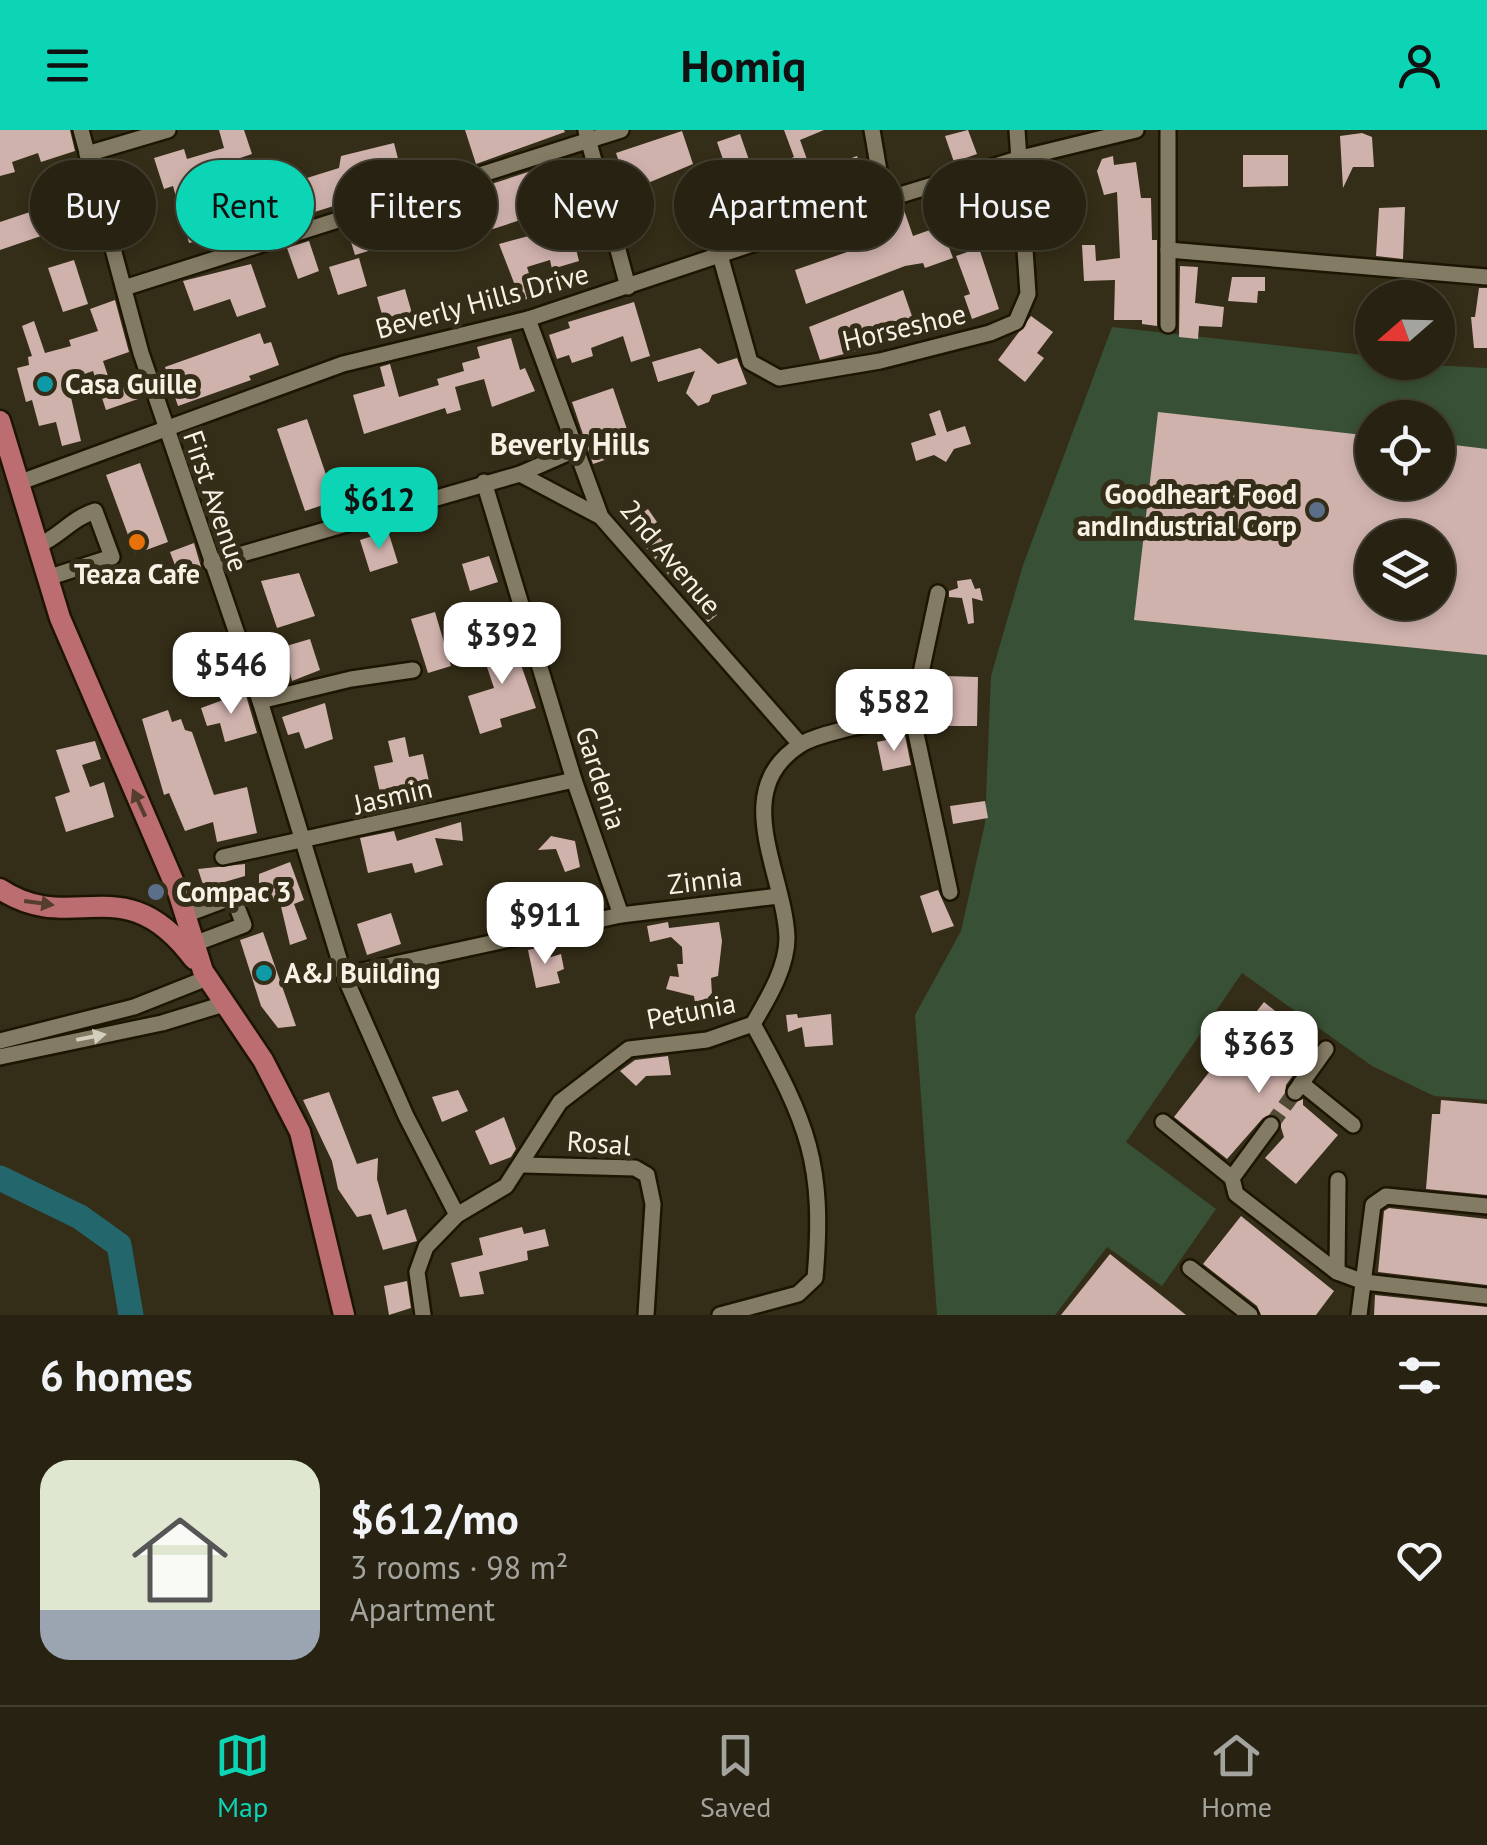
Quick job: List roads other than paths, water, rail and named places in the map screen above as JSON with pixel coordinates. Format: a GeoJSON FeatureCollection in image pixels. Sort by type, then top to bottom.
{"type":"FeatureCollection","features":[{"type":"Feature","properties":{"kind":"main road"},"geometry":{"type":"LineString","coordinates":[[0,422],[47,578],[105,730],[178,892],[205,974]]}},
{"type":"Feature","properties":{"kind":"main road"},"geometry":{"type":"LineString","coordinates":[[0,889],[34,904],[115,906],[157,919],[205,974],[263,1060],[300,1132],[344,1315]]}},
{"type":"Feature","properties":{"kind":"main road"},"geometry":{"type":"LineString","coordinates":[[157,919],[176,912],[178,892]]}},
{"type":"Feature","properties":{"kind":"street","name":"First Avenue"},"geometry":{"type":"LineString","coordinates":[[81,130],[166,432],[260,701],[344,976],[406,1116],[456,1215]]}},
{"type":"Feature","properties":{"kind":"street"},"geometry":{"type":"LineString","coordinates":[[88,154],[168,130]]}},
{"type":"Feature","properties":{"kind":"street"},"geometry":{"type":"LineString","coordinates":[[124,288],[587,135],[620,130]]}},
{"type":"Feature","properties":{"kind":"street"},"geometry":{"type":"LineString","coordinates":[[872,130],[877,160]]}},
{"type":"Feature","properties":{"kind":"street","name":"Horseshoe"},"geometry":{"type":"LineString","coordinates":[[720,255],[750,362],[779,378],[880,362],[990,333],[1016,322],[1028,294],[1017,130]]}},
{"type":"Feature","properties":{"kind":"street","name":"Beverly Hills Drive"},"geometry":{"type":"LineString","coordinates":[[903,194],[1021,158],[1136,130]]}},
{"type":"Feature","properties":{"kind":"street"},"geometry":{"type":"LineString","coordinates":[[1168,130],[1168,325]]}},
{"type":"Feature","properties":{"kind":"street"},"geometry":{"type":"LineString","coordinates":[[587,135],[628,287]]}},
{"type":"Feature","properties":{"kind":"street","name":"Beverly Hills Drive"},"geometry":{"type":"LineString","coordinates":[[18,482],[166,432],[343,364],[528,319],[735,250]]}},
{"type":"Feature","properties":{"kind":"street"},"geometry":{"type":"LineString","coordinates":[[1168,250],[1487,277]]}},
{"type":"Feature","properties":{"kind":"street","name":"2nd Avenue"},"geometry":{"type":"LineString","coordinates":[[528,319],[600,517],[800,744]]}},
{"type":"Feature","properties":{"kind":"street"},"geometry":{"type":"LineString","coordinates":[[211,563],[520,474],[578,449]]}},
{"type":"Feature","properties":{"kind":"street"},"geometry":{"type":"LineString","coordinates":[[520,474],[600,517]]}},
{"type":"Feature","properties":{"kind":"street","name":"Gardenia"},"geometry":{"type":"LineString","coordinates":[[484,482],[574,780],[621,915]]}},
{"type":"Feature","properties":{"kind":"street"},"geometry":{"type":"LineString","coordinates":[[37,546],[59,537],[75,517],[95,511],[112,557],[47,578]]}},
{"type":"Feature","properties":{"kind":"street"},"geometry":{"type":"LineString","coordinates":[[938,593],[912,714],[950,892]]}},
{"type":"Feature","properties":{"kind":"street"},"geometry":{"type":"LineString","coordinates":[[260,701],[351,678],[413,670]]}},
{"type":"Feature","properties":{"kind":"street"},"geometry":{"type":"LineString","coordinates":[[800,744],[912,714]]}},
{"type":"Feature","properties":{"kind":"street","name":"Petunia"},"geometry":{"type":"LineString","coordinates":[[423,1315],[417,1272],[426,1247],[456,1215],[506,1186],[524,1165],[560,1102],[629,1049],[706,1040],[754,1024],[774,986],[787,941],[760,812],[770,776],[800,744]]}},
{"type":"Feature","properties":{"kind":"street","name":"Jasmin"},"geometry":{"type":"LineString","coordinates":[[224,856],[304,842],[574,780]]}},
{"type":"Feature","properties":{"kind":"street","name":"Zinnia"},"geometry":{"type":"LineString","coordinates":[[344,976],[621,915],[779,896]]}},
{"type":"Feature","properties":{"kind":"street"},"geometry":{"type":"LineString","coordinates":[[185,914],[233,897],[244,925],[194,944]]}},
{"type":"Feature","properties":{"kind":"street"},"geometry":{"type":"LineString","coordinates":[[0,1040],[134,1007],[205,974]]}},
{"type":"Feature","properties":{"kind":"street"},"geometry":{"type":"LineString","coordinates":[[0,1057],[162,1023],[224,1004]]}},
{"type":"Feature","properties":{"kind":"street"},"geometry":{"type":"LineString","coordinates":[[720,1315],[798,1294],[815,1278],[820,1224],[816,1164],[796,1101],[754,1024]]}},
{"type":"Feature","properties":{"kind":"street"},"geometry":{"type":"LineString","coordinates":[[1326,1050],[1298,1088],[1353,1125]]}},
{"type":"Feature","properties":{"kind":"street"},"geometry":{"type":"LineString","coordinates":[[1163,1122],[1232,1178],[1236,1194],[1337,1272],[1364,1282],[1487,1296]]}},
{"type":"Feature","properties":{"kind":"street"},"geometry":{"type":"LineString","coordinates":[[1232,1178],[1270,1126]]}},
{"type":"Feature","properties":{"kind":"street","name":"Rosal"},"geometry":{"type":"LineString","coordinates":[[524,1165],[635,1168],[646,1175],[653,1204],[646,1315]]}},
{"type":"Feature","properties":{"kind":"street"},"geometry":{"type":"LineString","coordinates":[[1337,1272],[1338,1180]]}},
{"type":"Feature","properties":{"kind":"street"},"geometry":{"type":"LineString","coordinates":[[1359,1315],[1373,1205],[1386,1196],[1487,1206]]}},
{"type":"Feature","properties":{"kind":"street"},"geometry":{"type":"LineString","coordinates":[[1190,1268],[1250,1315]]}},
{"type":"Feature","properties":{"kind":"waterway"},"geometry":{"type":"LineString","coordinates":[[0,1178],[80,1217],[119,1245],[131,1315]]}},
{"type":"Feature","properties":{"kind":"tunnel"},"geometry":{"type":"LineString","coordinates":[[1271,1125],[1295,1092]]}},
{"type":"Feature","properties":{"kind":"place","name":"Casa Guille"},"geometry":{"type":"Point","coordinates":[45,384]}},
{"type":"Feature","properties":{"kind":"place","name":"Goodheart Food andIndustrial Corp"},"geometry":{"type":"Point","coordinates":[1317,510]}},
{"type":"Feature","properties":{"kind":"place","name":"Teaza Cafe"},"geometry":{"type":"Point","coordinates":[137,542]}},
{"type":"Feature","properties":{"kind":"place","name":"Compac 3"},"geometry":{"type":"Point","coordinates":[156,892]}},
{"type":"Feature","properties":{"kind":"place","name":"A&J Building"},"geometry":{"type":"Point","coordinates":[264,973]}},
{"type":"Feature","properties":{"kind":"district","name":"Beverly Hills"},"geometry":{"type":"Point","coordinates":[570,445]}}]}
